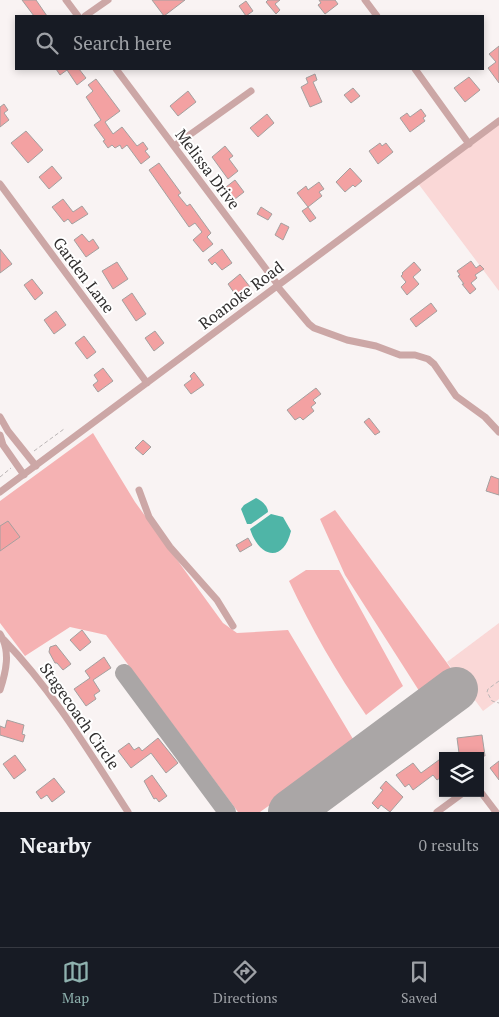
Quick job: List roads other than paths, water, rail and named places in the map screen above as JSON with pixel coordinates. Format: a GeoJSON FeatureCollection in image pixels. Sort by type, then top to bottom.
{"type":"FeatureCollection","features":[{"type":"Feature","properties":{"kind":"street"},"geometry":{"type":"LineString","coordinates":[[66,0],[77,15]]}},
{"type":"Feature","properties":{"kind":"street"},"geometry":{"type":"LineString","coordinates":[[87,15],[108,0]]}},
{"type":"Feature","properties":{"kind":"street"},"geometry":{"type":"LineString","coordinates":[[365,0],[376,15]]}},
{"type":"Feature","properties":{"kind":"street","name":"Melissa Drive"},"geometry":{"type":"LineString","coordinates":[[117,70],[277,286],[309,324],[314,328],[347,340],[376,346],[400,355],[415,355],[428,358],[456,396],[486,417],[499,432]]}},
{"type":"Feature","properties":{"kind":"street"},"geometry":{"type":"LineString","coordinates":[[417,70],[469,144]]}},
{"type":"Feature","properties":{"kind":"street"},"geometry":{"type":"LineString","coordinates":[[174,146],[251,91]]}},
{"type":"Feature","properties":{"kind":"street","name":"Roanoke Road"},"geometry":{"type":"LineString","coordinates":[[0,492],[499,121]]}},
{"type":"Feature","properties":{"kind":"street","name":"Garden Lane"},"geometry":{"type":"LineString","coordinates":[[0,184],[147,383]]}},
{"type":"Feature","properties":{"kind":"street"},"geometry":{"type":"LineString","coordinates":[[0,417],[8,431],[36,466]]}},
{"type":"Feature","properties":{"kind":"street"},"geometry":{"type":"LineString","coordinates":[[0,435],[3,445],[24,475]]}},
{"type":"Feature","properties":{"kind":"street"},"geometry":{"type":"LineString","coordinates":[[139,490],[149,517],[170,547],[216,600],[233,626]]}},
{"type":"Feature","properties":{"kind":"street"},"geometry":{"type":"LineString","coordinates":[[0,690],[6,671],[7,655],[2,637]]}},
{"type":"Feature","properties":{"kind":"street","name":"Stagecoach Circle"},"geometry":{"type":"LineString","coordinates":[[2,637],[24,660],[54,700],[128,812]]}},
{"type":"Feature","properties":{"kind":"street"},"geometry":{"type":"LineString","coordinates":[[484,796],[496,812]]}},
{"type":"Feature","properties":{"kind":"street"},"geometry":{"type":"LineString","coordinates":[[437,812],[458,797]]}}]}
